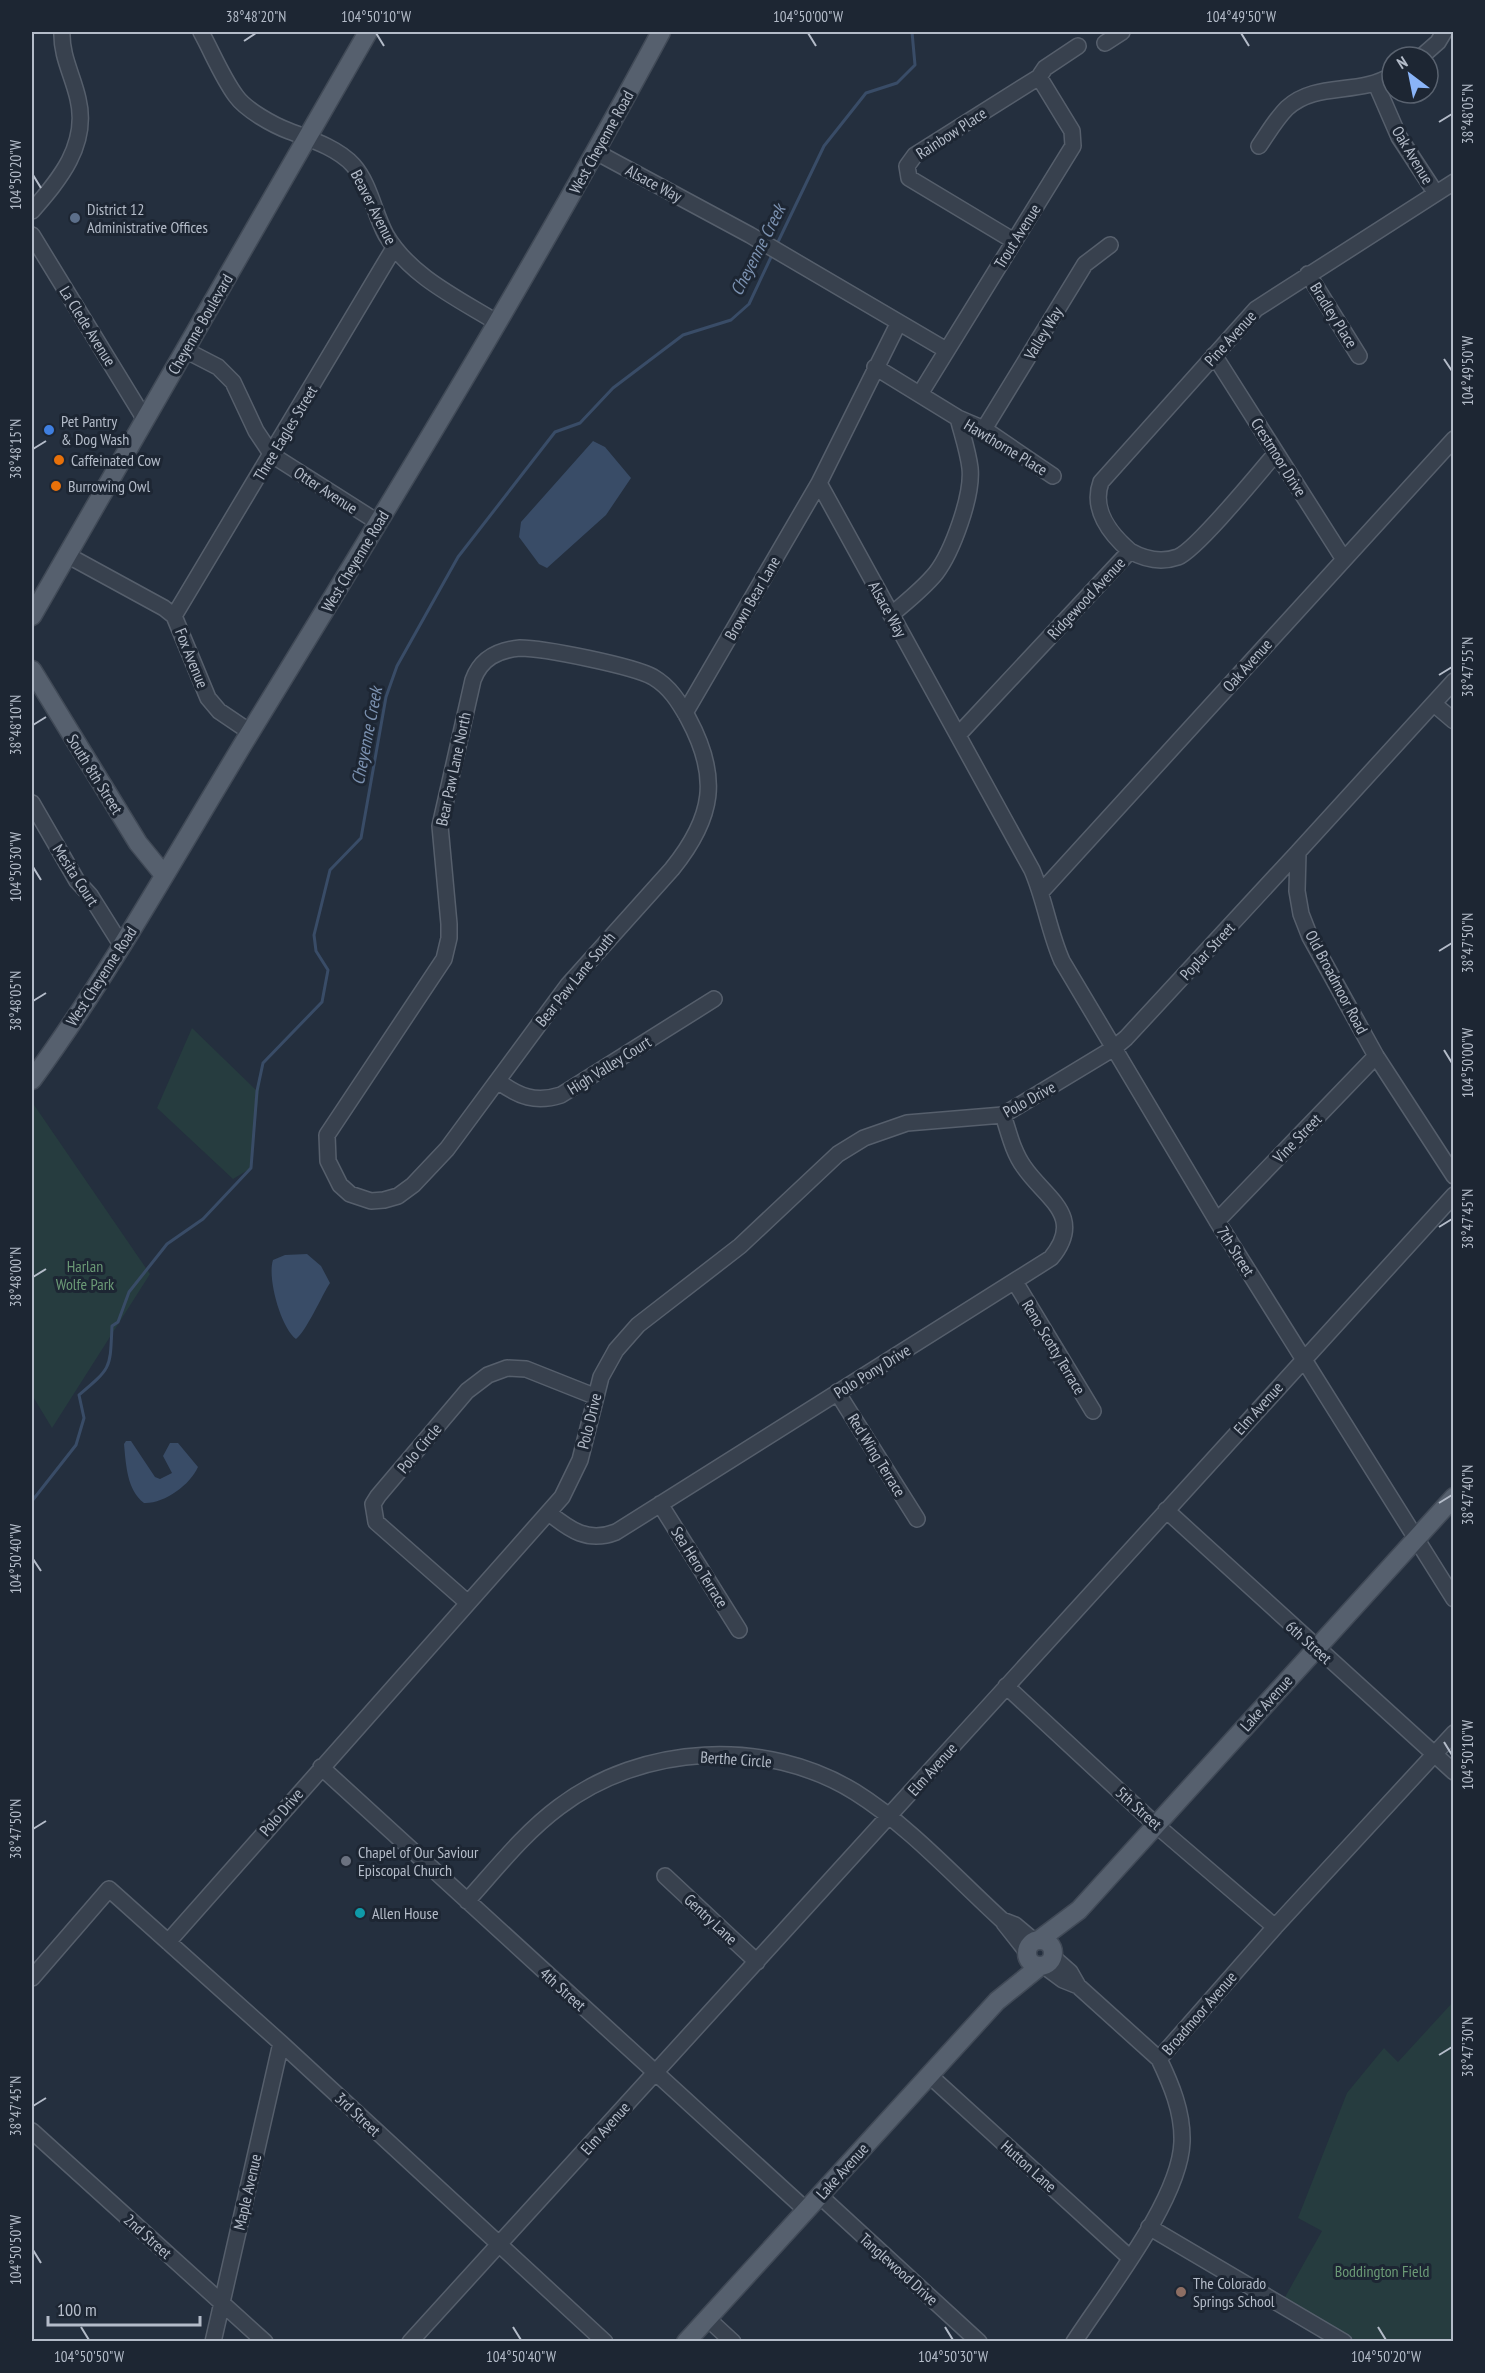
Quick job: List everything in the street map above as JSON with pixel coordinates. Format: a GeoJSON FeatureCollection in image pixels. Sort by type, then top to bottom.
{"type":"FeatureCollection","features":[{"type":"Feature","properties":{"kind":"main road","name":"Cheyenne Boulevard"},"geometry":{"type":"LineString","coordinates":[[32,616],[368,32]]}},
{"type":"Feature","properties":{"kind":"main road","name":"West Cheyenne Road"},"geometry":{"type":"LineString","coordinates":[[32,1080],[122,946],[379,523],[596,152],[661,32]]}},
{"type":"Feature","properties":{"kind":"main road"},"geometry":{"type":"LineString","coordinates":[[32,595],[51,582]]}},
{"type":"Feature","properties":{"kind":"main road","name":"South 8th Street"},"geometry":{"type":"LineString","coordinates":[[32,670],[138,843],[164,875]]}},
{"type":"Feature","properties":{"kind":"main road","name":"Lake Avenue"},"geometry":{"type":"LineString","coordinates":[[686,2342],[1039,1954],[1065,1937],[1079,1910],[1454,1497]]}},
{"type":"Feature","properties":{"kind":"street"},"geometry":{"type":"LineString","coordinates":[[32,211],[63,175],[72,158],[79,130],[78,100],[64,56],[62,32]]}},
{"type":"Feature","properties":{"kind":"street","name":"Beaver Avenue"},"geometry":{"type":"LineString","coordinates":[[201,32],[231,88],[243,104],[287,130],[347,158],[354,165],[394,248],[413,269],[496,322]]}},
{"type":"Feature","properties":{"kind":"street"},"geometry":{"type":"LineString","coordinates":[[1105,43],[1122,32]]}},
{"type":"Feature","properties":{"kind":"street"},"geometry":{"type":"LineString","coordinates":[[1435,45],[1444,32]]}},
{"type":"Feature","properties":{"kind":"street","name":"Rainbow Place"},"geometry":{"type":"LineString","coordinates":[[1014,241],[909,178],[907,166],[915,155],[1039,77],[1045,68],[1078,46]]}},
{"type":"Feature","properties":{"kind":"street","name":"Trout Avenue"},"geometry":{"type":"LineString","coordinates":[[920,394],[1073,146],[1072,131],[1039,77]]}},
{"type":"Feature","properties":{"kind":"street"},"geometry":{"type":"LineString","coordinates":[[1259,146],[1287,108],[1303,97],[1321,91],[1380,82]]}},
{"type":"Feature","properties":{"kind":"street","name":"Oak Avenue"},"geometry":{"type":"LineString","coordinates":[[1376,84],[1399,137],[1436,192]]}},
{"type":"Feature","properties":{"kind":"street","name":"Alsace Way"},"geometry":{"type":"LineString","coordinates":[[596,152],[750,235],[898,324],[946,350]]}},
{"type":"Feature","properties":{"kind":"street","name":"Pine Avenue"},"geometry":{"type":"LineString","coordinates":[[1130,551],[1110,532],[1102,517],[1097,493],[1101,482],[1256,309],[1454,182]]}},
{"type":"Feature","properties":{"kind":"street","name":"La Clede Avenue"},"geometry":{"type":"LineString","coordinates":[[32,235],[144,418]]}},
{"type":"Feature","properties":{"kind":"street","name":"Valley Way"},"geometry":{"type":"LineString","coordinates":[[984,429],[1085,264],[1110,245]]}},
{"type":"Feature","properties":{"kind":"street","name":"Three Eagles Street"},"geometry":{"type":"LineString","coordinates":[[174,616],[394,248]]}},
{"type":"Feature","properties":{"kind":"street","name":"Bradley Place"},"geometry":{"type":"LineString","coordinates":[[1308,274],[1359,356]]}},
{"type":"Feature","properties":{"kind":"street"},"geometry":{"type":"LineString","coordinates":[[819,483],[898,324]]}},
{"type":"Feature","properties":{"kind":"street","name":"Otter Avenue"},"geometry":{"type":"LineString","coordinates":[[185,350],[218,367],[226,374],[272,455],[379,523]]}},
{"type":"Feature","properties":{"kind":"street","name":"Crestmoor Drive"},"geometry":{"type":"LineString","coordinates":[[1214,355],[1343,558]]}},
{"type":"Feature","properties":{"kind":"street","name":"Hawthorne Place"},"geometry":{"type":"LineString","coordinates":[[875,367],[958,418],[984,429],[1053,476]]}},
{"type":"Feature","properties":{"kind":"street","name":"Hawthorne Place"},"geometry":{"type":"LineString","coordinates":[[891,615],[937,572],[966,505],[971,481],[970,467],[958,418]]}},
{"type":"Feature","properties":{"kind":"street","name":"Oak Avenue"},"geometry":{"type":"LineString","coordinates":[[1041,892],[1343,558],[1454,439]]}},
{"type":"Feature","properties":{"kind":"street","name":"Ridgewood Avenue"},"geometry":{"type":"LineString","coordinates":[[959,734],[1130,551],[1156,561],[1188,552],[1276,453]]}},
{"type":"Feature","properties":{"kind":"street","name":"Alsace Way"},"geometry":{"type":"LineString","coordinates":[[819,483],[959,734],[1041,892]]}},
{"type":"Feature","properties":{"kind":"street","name":"Brown Bear Lane"},"geometry":{"type":"LineString","coordinates":[[685,713],[819,483]]}},
{"type":"Feature","properties":{"kind":"street","name":"Fox Avenue"},"geometry":{"type":"LineString","coordinates":[[67,555],[164,608],[174,616],[208,698],[219,711],[250,732]]}},
{"type":"Feature","properties":{"kind":"street","name":"Bear Paw Lane North"},"geometry":{"type":"LineString","coordinates":[[361,1199],[340,1185],[334,1175],[328,1161],[327,1135],[437,973],[447,948],[449,924],[440,826],[476,671],[482,663],[499,651],[531,648],[641,672],[671,691],[685,713]]}},
{"type":"Feature","properties":{"kind":"street"},"geometry":{"type":"LineString","coordinates":[[1298,852],[1454,681]]}},
{"type":"Feature","properties":{"kind":"street"},"geometry":{"type":"LineString","coordinates":[[1434,704],[1454,721]]}},
{"type":"Feature","properties":{"kind":"street","name":"Bear Paw Lane South"},"geometry":{"type":"LineString","coordinates":[[361,1199],[371,1201],[398,1196],[413,1185],[437,1161],[568,985],[672,869],[699,829],[707,805],[709,768],[700,739],[685,713]]}},
{"type":"Feature","properties":{"kind":"street","name":"Mesita Court"},"geometry":{"type":"LineString","coordinates":[[32,803],[77,881],[90,895],[122,946]]}},
{"type":"Feature","properties":{"kind":"street","name":"Poplar Street"},"geometry":{"type":"LineString","coordinates":[[1114,1048],[1126,1038],[1298,852]]}},
{"type":"Feature","properties":{"kind":"street","name":"Old Broadmoor Road"},"geometry":{"type":"LineString","coordinates":[[1298,852],[1297,891],[1301,914],[1322,960],[1376,1056],[1454,1176]]}},
{"type":"Feature","properties":{"kind":"street","name":"7th Street"},"geometry":{"type":"LineString","coordinates":[[1041,892],[1051,935],[1062,961],[1217,1221],[1454,1599]]}},
{"type":"Feature","properties":{"kind":"street","name":"High Valley Court"},"geometry":{"type":"LineString","coordinates":[[498,1081],[514,1093],[534,1099],[561,1095],[714,999]]}},
{"type":"Feature","properties":{"kind":"street","name":"Polo Drive"},"geometry":{"type":"LineString","coordinates":[[168,1942],[321,1767],[549,1513],[568,1488],[580,1460],[594,1396],[608,1362],[638,1325],[740,1246],[826,1164],[850,1145],[877,1132],[907,1123],[1003,1115],[1114,1048]]}},
{"type":"Feature","properties":{"kind":"street","name":"Vine Street"},"geometry":{"type":"LineString","coordinates":[[1217,1221],[1376,1056]]}},
{"type":"Feature","properties":{"kind":"street","name":"Polo Pony Drive"},"geometry":{"type":"LineString","coordinates":[[549,1513],[583,1536],[605,1536],[660,1504],[1051,1258],[1062,1243],[1064,1227],[1060,1209],[1032,1178],[1017,1156],[1003,1115]]}},
{"type":"Feature","properties":{"kind":"street","name":"Elm Avenue"},"geometry":{"type":"LineString","coordinates":[[410,2342],[1454,1195]]}},
{"type":"Feature","properties":{"kind":"street","name":"Reno Scotty Terrace"},"geometry":{"type":"LineString","coordinates":[[1015,1282],[1093,1411]]}},
{"type":"Feature","properties":{"kind":"street","name":"Polo Circle"},"geometry":{"type":"LineString","coordinates":[[468,1603],[376,1522],[373,1504],[467,1391],[488,1375],[507,1368],[526,1368],[594,1396]]}},
{"type":"Feature","properties":{"kind":"street","name":"Red Wing Terrace"},"geometry":{"type":"LineString","coordinates":[[837,1392],[916,1519]]}},
{"type":"Feature","properties":{"kind":"street","name":"Sea Hero Terrace"},"geometry":{"type":"LineString","coordinates":[[660,1504],[740,1630]]}},
{"type":"Feature","properties":{"kind":"street","name":"6th Street"},"geometry":{"type":"LineString","coordinates":[[1166,1510],[1316,1649],[1454,1772]]}},
{"type":"Feature","properties":{"kind":"street","name":"5th Street"},"geometry":{"type":"LineString","coordinates":[[1006,1686],[1156,1825],[1275,1927]]}},
{"type":"Feature","properties":{"kind":"street","name":"Broadmoor Avenue"},"geometry":{"type":"LineString","coordinates":[[1074,2342],[1149,2227],[1172,2187],[1182,2143],[1182,2127],[1175,2095],[1159,2059],[1275,1927],[1454,1733]]}},
{"type":"Feature","properties":{"kind":"street","name":"Berthe Circle"},"geometry":{"type":"LineString","coordinates":[[467,1901],[526,1837],[559,1807],[597,1784],[664,1760],[716,1754],[766,1759],[795,1766],[836,1782],[889,1817],[1002,1920],[1015,1925],[1063,1980],[1078,1986],[1159,2059]]}},
{"type":"Feature","properties":{"kind":"street","name":"4th Street"},"geometry":{"type":"LineString","coordinates":[[321,1767],[806,2210]]}},
{"type":"Feature","properties":{"kind":"street","name":"Gentry Lane"},"geometry":{"type":"LineString","coordinates":[[665,1876],[756,1962]]}},
{"type":"Feature","properties":{"kind":"street","name":"3rd Street"},"geometry":{"type":"LineString","coordinates":[[32,1978],[109,1889],[281,2043],[604,2342]]}},
{"type":"Feature","properties":{"kind":"street","name":"Maple Avenue"},"geometry":{"type":"LineString","coordinates":[[213,2342],[281,2043]]}},
{"type":"Feature","properties":{"kind":"street","name":"Hutton Lane"},"geometry":{"type":"LineString","coordinates":[[929,2075],[1129,2257]]}},
{"type":"Feature","properties":{"kind":"street","name":"2nd Street"},"geometry":{"type":"LineString","coordinates":[[32,2131],[265,2342]]}},
{"type":"Feature","properties":{"kind":"street","name":"Tanglewood Drive"},"geometry":{"type":"LineString","coordinates":[[820,2196],[979,2342]]}},
{"type":"Feature","properties":{"kind":"street"},"geometry":{"type":"LineString","coordinates":[[1149,2227],[1344,2342]]}},
{"type":"Feature","properties":{"kind":"street"},"geometry":{"type":"LineString","coordinates":[[707,2318],[733,2342]]}},
{"type":"Feature","properties":{"kind":"green space"},"geometry":{"type":"Polygon","coordinates":[[[192,1028],[256,1090],[262,1063],[251,1168],[233,1179],[157,1108],[192,1028]]]}},
{"type":"Feature","properties":{"kind":"green space","name":"Harlan Wolfe Park"},"geometry":{"type":"Polygon","coordinates":[[[32,1102],[150,1274],[52,1428],[32,1395],[32,1102]]]}},
{"type":"Feature","properties":{"kind":"green space","name":"Boddington Field"},"geometry":{"type":"Polygon","coordinates":[[[1453,2002],[1453,2341],[1357,2341],[1284,2299],[1322,2231],[1298,2218],[1347,2093],[1384,2048],[1398,2062],[1453,2002]]]}},
{"type":"Feature","properties":{"kind":"water"},"geometry":{"type":"Polygon","coordinates":[[[593,441],[605,447],[631,478],[606,515],[547,568],[539,564],[519,537],[521,522],[593,441]]]}},
{"type":"Feature","properties":{"kind":"water"},"geometry":{"type":"Polygon","coordinates":[[[307,1254],[321,1266],[330,1283],[296,1339],[285,1325],[277,1302],[272,1278],[273,1260],[285,1255],[307,1254]]]}},
{"type":"Feature","properties":{"kind":"water"},"geometry":{"type":"Polygon","coordinates":[[[126,1441],[131,1441],[155,1477],[160,1479],[172,1473],[163,1456],[170,1443],[178,1443],[198,1467],[183,1487],[176,1492],[160,1500],[144,1503],[138,1498],[128,1476],[124,1444],[126,1441]]]}},
{"type":"Feature","properties":{"kind":"waterway","name":"Cheyenne Creek"},"geometry":{"type":"LineString","coordinates":[[776,246],[824,146],[866,93],[897,83],[915,65],[912,32]]}},
{"type":"Feature","properties":{"kind":"waterway","name":"Cheyenne Creek"},"geometry":{"type":"LineString","coordinates":[[32,1501],[76,1445],[84,1418],[79,1395],[98,1378],[107,1366],[111,1351],[112,1326],[118,1322],[129,1292],[167,1244],[203,1219],[251,1168],[257,1091],[263,1063],[322,1002],[328,970],[316,951],[314,935],[330,870],[361,838],[386,697],[397,666],[458,557],[555,432],[580,423],[613,388],[683,335],[731,320],[749,304],[772,255]]}},
{"type":"Feature","properties":{"kind":"place","name":"District 12 Administrative Offices"},"geometry":{"type":"Point","coordinates":[75,218]}},
{"type":"Feature","properties":{"kind":"place","name":"Pet Pantry & Dog Wash"},"geometry":{"type":"Point","coordinates":[49,430]}},
{"type":"Feature","properties":{"kind":"place","name":"Caffeinated Cow"},"geometry":{"type":"Point","coordinates":[59,460]}},
{"type":"Feature","properties":{"kind":"place","name":"Burrowing Owl"},"geometry":{"type":"Point","coordinates":[56,486]}},
{"type":"Feature","properties":{"kind":"place","name":"Chapel of Our Saviour Episcopal Church"},"geometry":{"type":"Point","coordinates":[346,1861]}},
{"type":"Feature","properties":{"kind":"place","name":"Allen House"},"geometry":{"type":"Point","coordinates":[360,1913]}},
{"type":"Feature","properties":{"kind":"place","name":"The Colorado Springs School"},"geometry":{"type":"Point","coordinates":[1181,2292]}}]}
